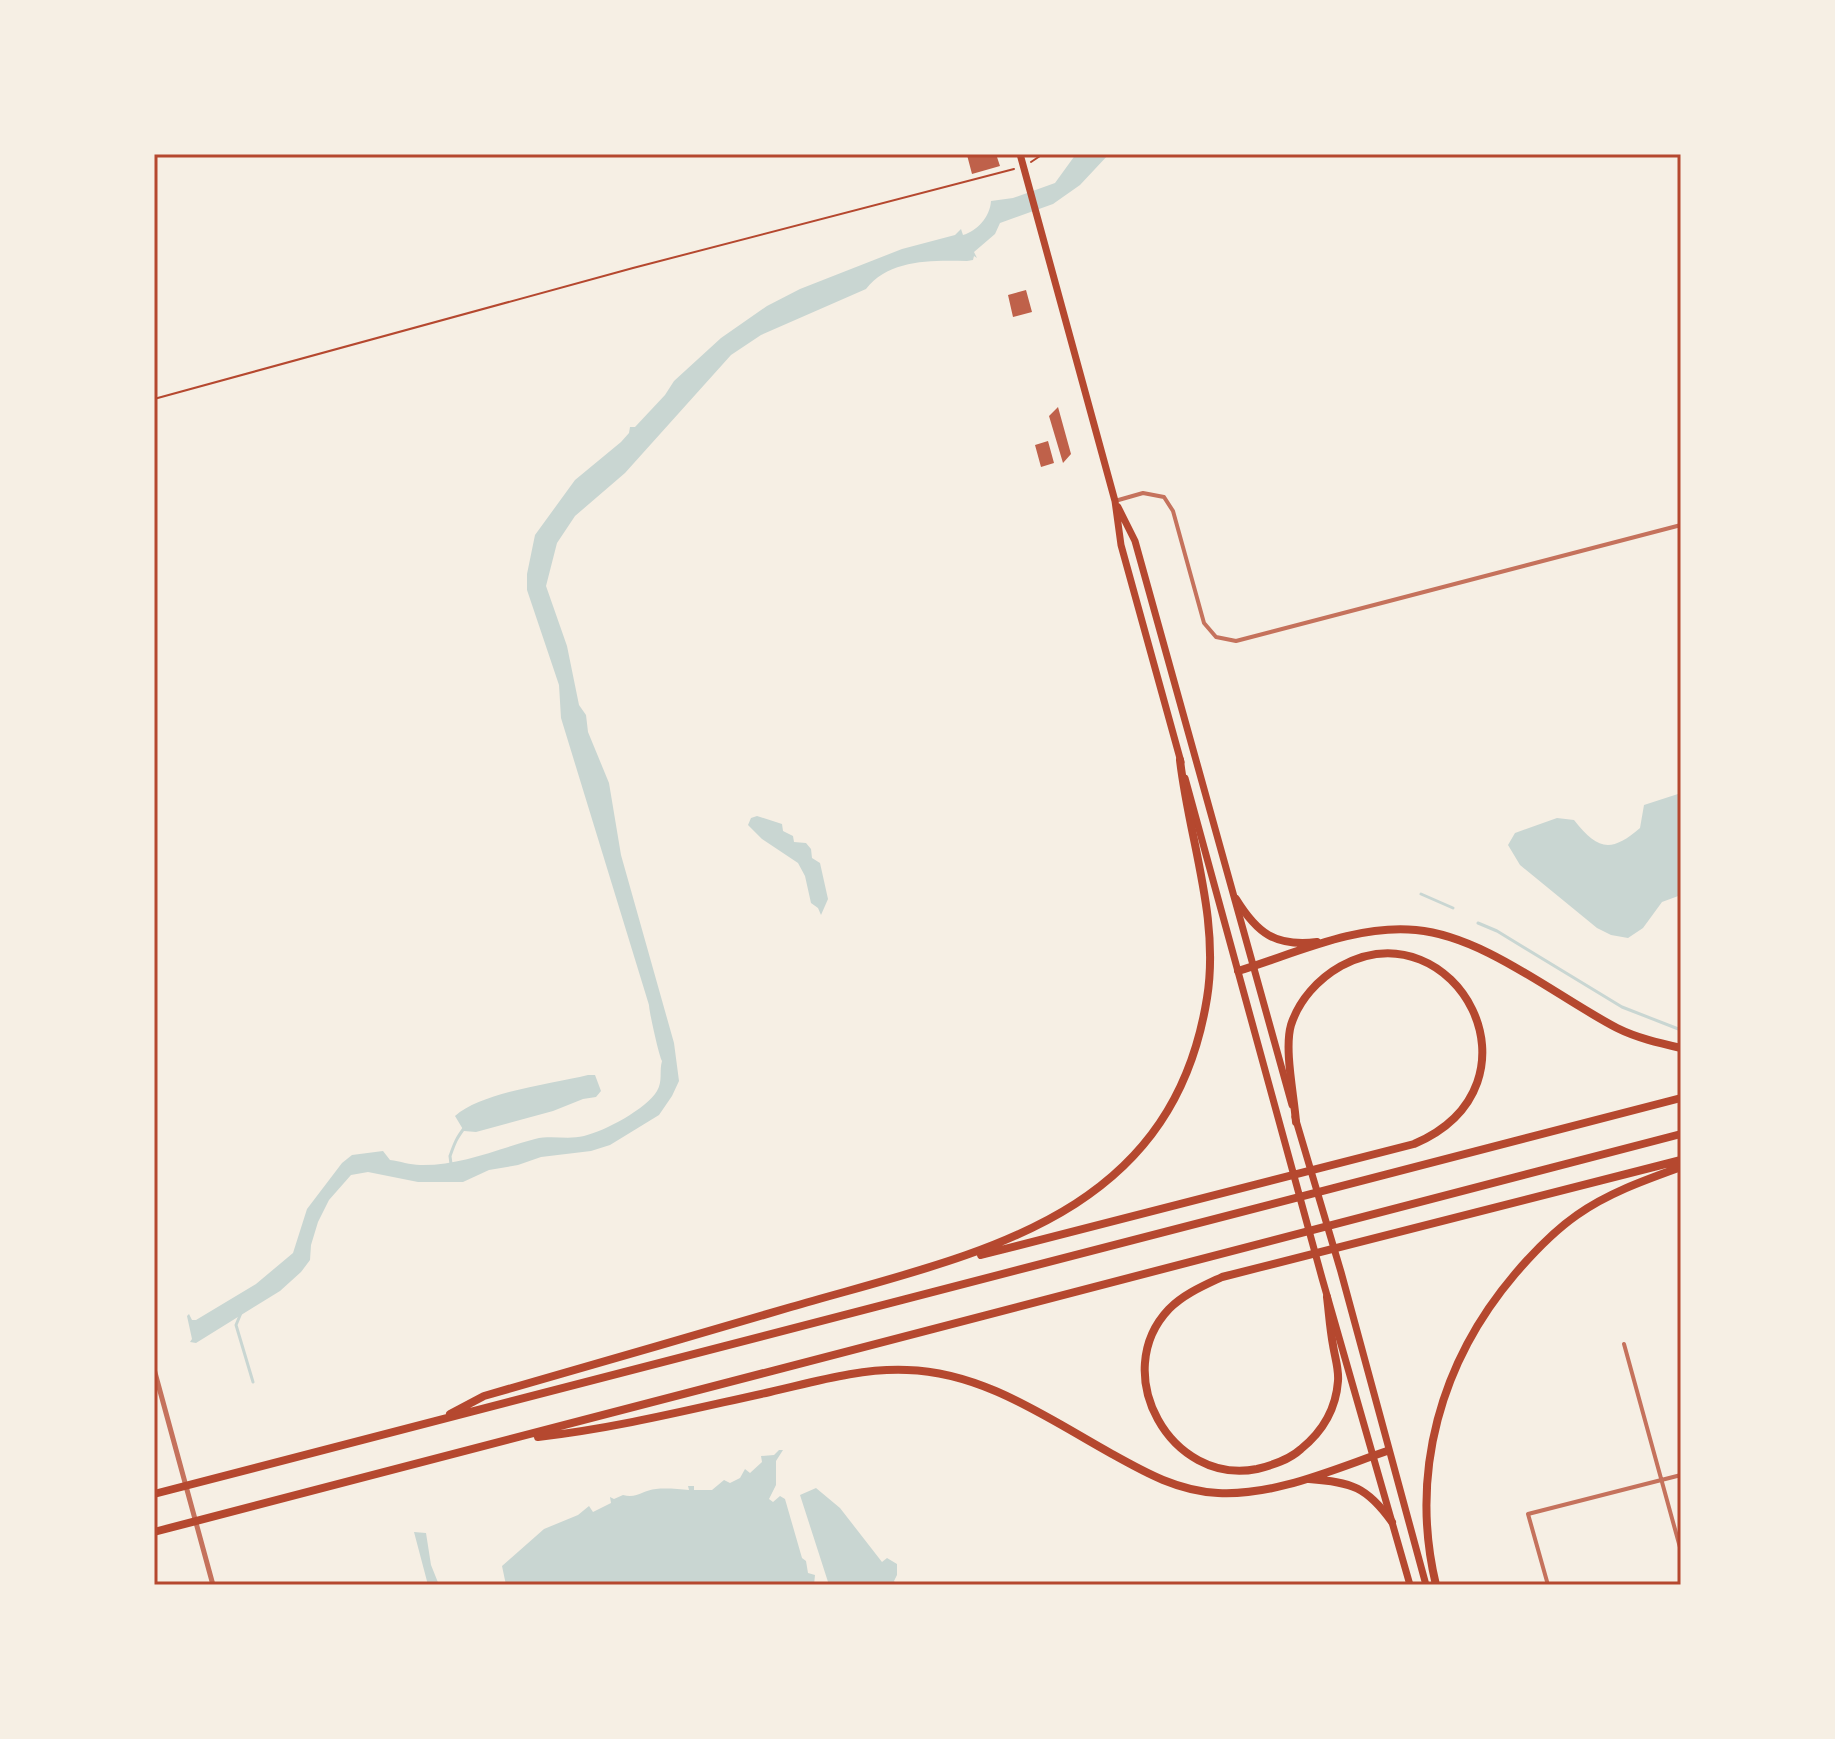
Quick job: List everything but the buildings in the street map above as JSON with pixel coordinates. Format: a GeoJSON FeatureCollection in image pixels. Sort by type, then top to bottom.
{"type":"FeatureCollection","features":[{"type":"Feature","properties":{"kind":"highway"},"geometry":{"type":"LineString","coordinates":[[926,1269],[1005,1242],[1042,1225],[1082,1200],[1120,1170],[1151,1134],[1178,1089],[1198,1039],[1211,959],[1209,917],[1186,806],[1180,760]]}},
{"type":"Feature","properties":{"kind":"highway"},"geometry":{"type":"LineString","coordinates":[[1236,899],[1247,918],[1268,937],[1286,943],[1342,939]]}},
{"type":"Feature","properties":{"kind":"highway"},"geometry":{"type":"LineString","coordinates":[[1238,971],[1366,933],[1416,930],[1451,937],[1489,954],[1619,1029],[1649,1041],[1681,1048]]}},
{"type":"Feature","properties":{"kind":"highway"},"geometry":{"type":"LineString","coordinates":[[436,1421],[484,1396],[926,1269],[1414,1144],[1436,1134],[1456,1118],[1472,1097],[1482,1073],[1478,1022],[1467,997],[1433,966],[1407,957],[1381,954],[1355,959],[1332,972],[1312,988],[1299,1006],[1290,1027],[1288,1053],[1296,1122]]}},
{"type":"Feature","properties":{"kind":"highway"},"geometry":{"type":"LineString","coordinates":[[154,1494],[1681,1098]]}},
{"type":"Feature","properties":{"kind":"highway"},"geometry":{"type":"LineString","coordinates":[[154,1532],[1681,1134]]}},
{"type":"Feature","properties":{"kind":"highway"},"geometry":{"type":"LineString","coordinates":[[1327,1297],[1338,1383],[1335,1403],[1325,1425],[1312,1441],[1294,1456],[1246,1471],[1222,1469],[1196,1459],[1176,1446],[1161,1427],[1148,1400],[1144,1375],[1146,1352],[1156,1328],[1169,1309],[1191,1291],[1222,1277],[1681,1160]]}},
{"type":"Feature","properties":{"kind":"highway"},"geometry":{"type":"LineString","coordinates":[[1436,1585],[1428,1543],[1427,1485],[1434,1437],[1448,1383],[1473,1329],[1532,1255],[1576,1215],[1625,1187],[1681,1167]]}},
{"type":"Feature","properties":{"kind":"highway"},"geometry":{"type":"LineString","coordinates":[[510,1440],[602,1430],[861,1372],[907,1370],[948,1375],[1011,1398],[1158,1480],[1190,1490],[1248,1492],[1305,1478],[1387,1451]]}},
{"type":"Feature","properties":{"kind":"highway"},"geometry":{"type":"LineString","coordinates":[[1305,1478],[1354,1485],[1368,1493],[1392,1522]]}},
{"type":"Feature","properties":{"kind":"main road"},"geometry":{"type":"LineString","coordinates":[[1020,154],[1115,501],[1121,545],[1327,1297],[1410,1585]]}},
{"type":"Feature","properties":{"kind":"main road"},"geometry":{"type":"LineString","coordinates":[[1115,501],[1135,541],[1426,1585]]}},
{"type":"Feature","properties":{"kind":"street"},"geometry":{"type":"LineString","coordinates":[[1115,501],[1143,493],[1164,497],[1173,511],[1204,623],[1216,637],[1236,641],[1681,525]]}},
{"type":"Feature","properties":{"kind":"street"},"geometry":{"type":"LineString","coordinates":[[1624,1344],[1681,1551]]}},
{"type":"Feature","properties":{"kind":"street"},"geometry":{"type":"LineString","coordinates":[[154,1369],[213,1585]]}},
{"type":"Feature","properties":{"kind":"street"},"geometry":{"type":"LineString","coordinates":[[1548,1585],[1528,1514],[1681,1475]]}},
{"type":"Feature","properties":{"kind":"path"},"geometry":{"type":"LineString","coordinates":[[154,399],[854,209],[1007,172]]}},
{"type":"Feature","properties":{"kind":"shaded area"},"geometry":{"type":"Polygon","coordinates":[[[1076,154],[1109,154],[1080,185],[1053,204],[1000,223],[995,234],[974,252],[977,258],[912,263],[899,267],[876,279],[866,289],[761,335],[731,355],[625,473],[575,516],[557,543],[546,586],[567,646],[579,705],[586,715],[588,732],[609,783],[621,855],[674,1043],[679,1081],[659,1115],[610,1145],[489,1170],[463,1182],[418,1182],[368,1172],[351,1175],[329,1200],[318,1222],[310,1260],[301,1272],[280,1291],[196,1343],[190,1342],[189,1314],[192,1320],[196,1320],[256,1284],[293,1253],[307,1209],[342,1163],[352,1155],[383,1151],[390,1160],[416,1165],[464,1160],[535,1139],[584,1136],[624,1118],[652,1098],[660,1084],[662,1061],[649,1005],[561,718],[559,685],[527,590],[535,535],[575,480],[621,442],[630,427],[635,427],[674,381],[721,338],[767,306],[800,289],[902,249],[955,235],[961,229],[963,235],[968,233],[985,218],[991,201],[1013,198],[1055,183],[1076,154]]]}},
{"type":"Feature","properties":{"kind":"shaded area"},"geometry":{"type":"Polygon","coordinates":[[[1681,793],[1681,895],[1662,902],[1643,928],[1628,938],[1597,928],[1520,865],[1508,845],[1515,833],[1557,818],[1574,820],[1597,842],[1612,845],[1640,828],[1644,805],[1681,793]]]}},
{"type":"Feature","properties":{"kind":"shaded area"},"geometry":{"type":"Polygon","coordinates":[[[757,816],[782,824],[783,831],[793,836],[794,842],[806,843],[811,849],[812,858],[820,863],[828,899],[821,915],[811,903],[805,876],[798,863],[762,839],[748,825],[751,818],[757,816]]]}},
{"type":"Feature","properties":{"kind":"shaded area"},"geometry":{"type":"Polygon","coordinates":[[[595,1075],[601,1091],[596,1097],[553,1111],[476,1132],[464,1131],[455,1116],[499,1095],[595,1075]]]}},
{"type":"Feature","properties":{"kind":"shaded area"},"geometry":{"type":"Polygon","coordinates":[[[783,1450],[776,1461],[776,1485],[769,1499],[773,1502],[780,1496],[785,1499],[802,1558],[806,1561],[808,1573],[815,1575],[814,1585],[506,1585],[502,1566],[544,1529],[578,1515],[589,1506],[593,1512],[611,1503],[610,1497],[632,1496],[656,1489],[689,1490],[688,1486],[694,1486],[694,1490],[712,1490],[724,1480],[730,1483],[740,1478],[745,1469],[750,1473],[762,1462],[761,1456],[774,1455],[783,1450]]]}},
{"type":"Feature","properties":{"kind":"shaded area"},"geometry":{"type":"Polygon","coordinates":[[[816,1488],[840,1508],[882,1562],[887,1558],[897,1564],[894,1581],[897,1585],[829,1585],[800,1495],[816,1488]]]}},
{"type":"Feature","properties":{"kind":"shaded area"},"geometry":{"type":"Polygon","coordinates":[[[414,1532],[426,1533],[431,1565],[439,1585],[428,1585],[414,1532]]]}},
{"type":"Feature","properties":{"kind":"waterway"},"geometry":{"type":"LineString","coordinates":[[1421,894],[1453,908]]}},
{"type":"Feature","properties":{"kind":"waterway"},"geometry":{"type":"LineString","coordinates":[[1478,923],[1497,931],[1622,1007],[1681,1030]]}},
{"type":"Feature","properties":{"kind":"waterway"},"geometry":{"type":"LineString","coordinates":[[451,1164],[453,1147],[465,1127]]}},
{"type":"Feature","properties":{"kind":"waterway"},"geometry":{"type":"LineString","coordinates":[[241,1313],[236,1325],[253,1382]]}}]}
